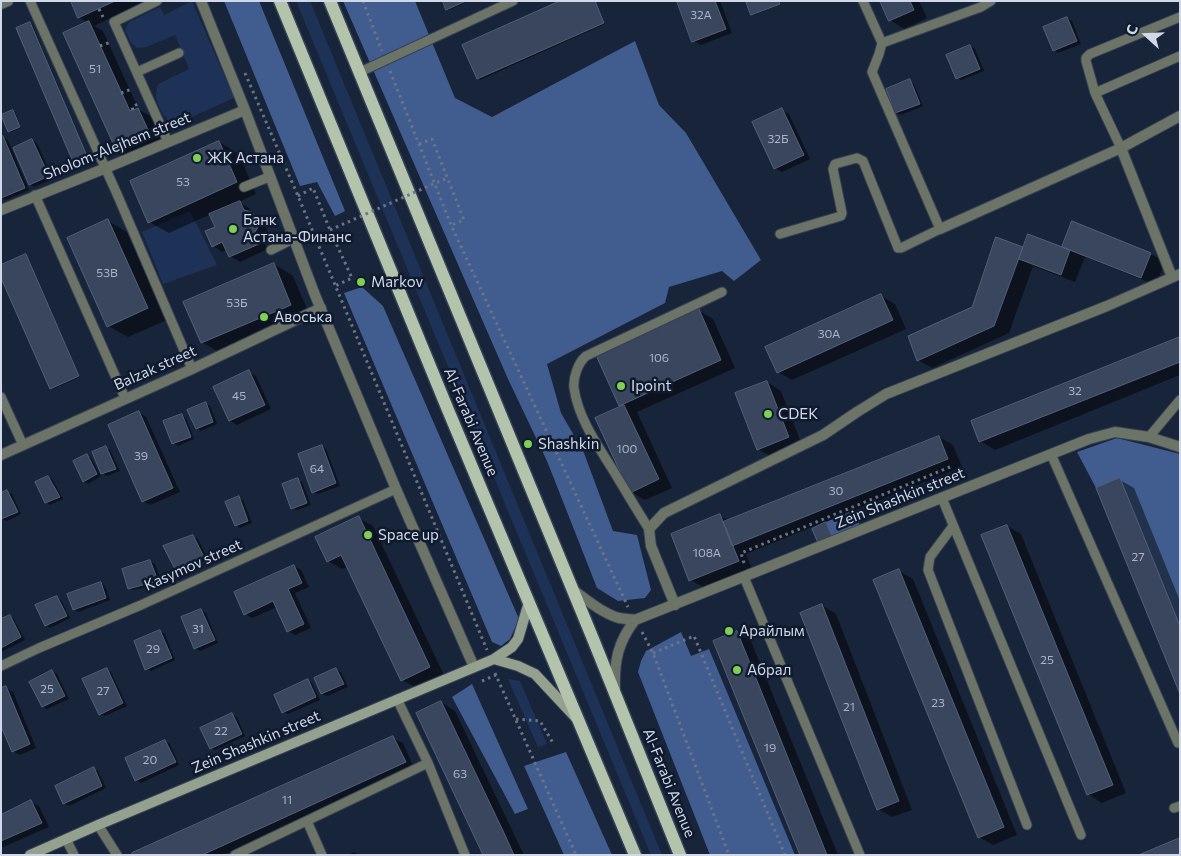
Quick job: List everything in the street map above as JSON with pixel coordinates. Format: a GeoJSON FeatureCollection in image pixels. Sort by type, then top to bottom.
{"type":"FeatureCollection","features":[{"type":"Feature","properties":{"kind":"main road","name":"Al-Farabi Avenue"},"geometry":{"type":"LineString","coordinates":[[280,1],[361,200],[635,855]]}},
{"type":"Feature","properties":{"kind":"main road","name":"Al-Farabi Avenue"},"geometry":{"type":"LineString","coordinates":[[330,1],[680,855]]}},
{"type":"Feature","properties":{"kind":"street"},"geometry":{"type":"LineString","coordinates":[[1,4],[8,1]]}},
{"type":"Feature","properties":{"kind":"street"},"geometry":{"type":"LineString","coordinates":[[201,1],[245,110],[315,295],[396,489],[474,667]]}},
{"type":"Feature","properties":{"kind":"street","name":"Sholom-Alejhem street"},"geometry":{"type":"LineString","coordinates":[[1,210],[245,110]]}},
{"type":"Feature","properties":{"kind":"street"},"geometry":{"type":"LineString","coordinates":[[940,229],[1122,148],[1180,116]]}},
{"type":"Feature","properties":{"kind":"street"},"geometry":{"type":"LineString","coordinates":[[675,605],[652,546],[649,529],[664,513],[823,435],[886,394],[1107,306],[1176,275],[1122,148]]}},
{"type":"Feature","properties":{"kind":"street","name":"Balzak street"},"geometry":{"type":"LineString","coordinates":[[1,455],[192,369],[321,308]]}},
{"type":"Feature","properties":{"kind":"street","name":"Zein Shashkin street"},"geometry":{"type":"LineString","coordinates":[[633,617],[675,605],[1089,439],[1115,432],[1149,437],[1180,447]]}},
{"type":"Feature","properties":{"kind":"street"},"geometry":{"type":"LineString","coordinates":[[573,590],[604,611],[619,618],[633,617],[619,650],[615,667],[615,693]]}},
{"type":"Feature","properties":{"kind":"street","name":"Zein Shashkin street"},"geometry":{"type":"LineString","coordinates":[[30,855],[474,667],[491,656],[512,647],[518,639],[529,602]]}},
{"type":"Feature","properties":{"kind":"street"},"geometry":{"type":"LineString","coordinates":[[491,656],[535,674],[578,720]]}},
{"type":"Feature","properties":{"kind":"lane"},"geometry":{"type":"LineString","coordinates":[[30,1],[106,168],[192,369]]}},
{"type":"Feature","properties":{"kind":"lane"},"geometry":{"type":"LineString","coordinates":[[157,1],[114,22],[168,142]]}},
{"type":"Feature","properties":{"kind":"lane"},"geometry":{"type":"LineString","coordinates":[[360,72],[513,1]]}},
{"type":"Feature","properties":{"kind":"lane"},"geometry":{"type":"LineString","coordinates":[[780,234],[841,216],[842,212],[833,169],[835,164],[857,158],[863,161],[898,248],[940,229],[872,72],[880,54],[882,43],[863,1]]}},
{"type":"Feature","properties":{"kind":"lane"},"geometry":{"type":"LineString","coordinates":[[882,43],[981,7],[992,1]]}},
{"type":"Feature","properties":{"kind":"lane"},"geometry":{"type":"LineString","coordinates":[[1122,148],[1094,93],[1086,58],[1090,54],[1180,17]]}},
{"type":"Feature","properties":{"kind":"lane"},"geometry":{"type":"LineString","coordinates":[[137,72],[179,53]]}},
{"type":"Feature","properties":{"kind":"lane"},"geometry":{"type":"LineString","coordinates":[[1094,93],[1180,56]]}},
{"type":"Feature","properties":{"kind":"lane"},"geometry":{"type":"LineString","coordinates":[[244,187],[269,176]]}},
{"type":"Feature","properties":{"kind":"lane"},"geometry":{"type":"LineString","coordinates":[[36,195],[125,398]]}},
{"type":"Feature","properties":{"kind":"lane"},"geometry":{"type":"LineString","coordinates":[[271,250],[293,239]]}},
{"type":"Feature","properties":{"kind":"lane"},"geometry":{"type":"LineString","coordinates":[[649,529],[592,435],[581,411],[574,387],[577,371],[580,363],[586,356],[722,292]]}},
{"type":"Feature","properties":{"kind":"lane"},"geometry":{"type":"LineString","coordinates":[[1,397],[23,445]]}},
{"type":"Feature","properties":{"kind":"lane"},"geometry":{"type":"LineString","coordinates":[[1149,437],[1180,400]]}},
{"type":"Feature","properties":{"kind":"lane"},"geometry":{"type":"LineString","coordinates":[[1051,454],[1178,743]]}},
{"type":"Feature","properties":{"kind":"lane","name":"Kasymov street"},"geometry":{"type":"LineString","coordinates":[[1,666],[141,605],[396,489]]}},
{"type":"Feature","properties":{"kind":"lane"},"geometry":{"type":"LineString","coordinates":[[942,498],[1081,835]]}},
{"type":"Feature","properties":{"kind":"lane"},"geometry":{"type":"LineString","coordinates":[[953,526],[930,557],[928,570],[1026,825]]}},
{"type":"Feature","properties":{"kind":"lane"},"geometry":{"type":"LineString","coordinates":[[746,576],[860,855]]}},
{"type":"Feature","properties":{"kind":"lane"},"geometry":{"type":"LineString","coordinates":[[397,699],[428,762],[465,855]]}},
{"type":"Feature","properties":{"kind":"lane"},"geometry":{"type":"LineString","coordinates":[[236,855],[428,762]]}},
{"type":"Feature","properties":{"kind":"lane"},"geometry":{"type":"LineString","coordinates":[[307,821],[322,855]]}},
{"type":"Feature","properties":{"kind":"lane"},"geometry":{"type":"LineString","coordinates":[[98,825],[118,855]]}},
{"type":"Feature","properties":{"kind":"lane"},"geometry":{"type":"LineString","coordinates":[[66,839],[74,855]]}},
{"type":"Feature","properties":{"kind":"path"},"geometry":{"type":"LineString","coordinates":[[363,1],[433,184],[633,617]]}},
{"type":"Feature","properties":{"kind":"path"},"geometry":{"type":"LineString","coordinates":[[244,70],[491,656]]}},
{"type":"Feature","properties":{"kind":"path"},"geometry":{"type":"LineString","coordinates":[[133,110],[132,106],[138,104]]}},
{"type":"Feature","properties":{"kind":"path"},"geometry":{"type":"LineString","coordinates":[[418,144],[432,139],[464,220],[451,225]]}},
{"type":"Feature","properties":{"kind":"path"},"geometry":{"type":"LineString","coordinates":[[330,230],[447,178]]}},
{"type":"Feature","properties":{"kind":"path"},"geometry":{"type":"LineString","coordinates":[[298,196],[313,188],[352,278],[335,286]]}},
{"type":"Feature","properties":{"kind":"path"},"geometry":{"type":"LineString","coordinates":[[746,576],[741,553],[950,467]]}},
{"type":"Feature","properties":{"kind":"path"},"geometry":{"type":"LineString","coordinates":[[641,632],[653,653],[730,855]]}},
{"type":"Feature","properties":{"kind":"path"},"geometry":{"type":"LineString","coordinates":[[653,653],[694,636],[785,855]]}},
{"type":"Feature","properties":{"kind":"path"},"geometry":{"type":"LineString","coordinates":[[482,681],[496,674],[576,855]]}},
{"type":"Feature","properties":{"kind":"path"},"geometry":{"type":"LineString","coordinates":[[516,719],[540,720],[552,743]]}},
{"type":"Feature","properties":{"kind":"shaded area"},"geometry":{"type":"Polygon","coordinates":[[[192,1],[234,98],[174,125],[162,113],[156,97],[158,84],[189,69],[175,35],[146,47],[137,48],[131,43],[125,30],[129,22],[160,7],[164,15],[192,1]]]}},
{"type":"Feature","properties":{"kind":"shaded area"},"geometry":{"type":"Polygon","coordinates":[[[224,1],[259,1],[345,211],[335,216],[317,182],[300,186],[224,1]]]}},
{"type":"Feature","properties":{"kind":"shaded area"},"geometry":{"type":"Polygon","coordinates":[[[296,1],[310,1],[662,855],[651,855],[296,1]]]}},
{"type":"Feature","properties":{"kind":"shaded area"},"geometry":{"type":"Polygon","coordinates":[[[343,1],[415,1],[455,98],[492,117],[635,41],[659,105],[686,133],[761,260],[734,281],[722,271],[669,287],[665,303],[547,364],[561,413],[584,453],[613,531],[637,535],[651,590],[645,598],[618,601],[597,588],[547,461],[508,379],[343,1]]]}},
{"type":"Feature","properties":{"kind":"shaded area"},"geometry":{"type":"Polygon","coordinates":[[[190,211],[217,265],[163,284],[142,232],[190,211]]]}},
{"type":"Feature","properties":{"kind":"shaded area"},"geometry":{"type":"Polygon","coordinates":[[[362,287],[383,306],[519,619],[510,639],[501,646],[492,642],[344,293],[362,287]]]}},
{"type":"Feature","properties":{"kind":"shaded area"},"geometry":{"type":"Polygon","coordinates":[[[1117,438],[1180,454],[1180,626],[1120,478],[1096,488],[1077,452],[1117,438]]]}},
{"type":"Feature","properties":{"kind":"shaded area"},"geometry":{"type":"Polygon","coordinates":[[[853,510],[860,525],[832,537],[826,522],[853,510]]]}},
{"type":"Feature","properties":{"kind":"shaded area"},"geometry":{"type":"Polygon","coordinates":[[[681,632],[691,656],[709,649],[795,855],[710,855],[638,672],[646,651],[681,632]]]}},
{"type":"Feature","properties":{"kind":"shaded area"},"geometry":{"type":"Polygon","coordinates":[[[508,679],[520,681],[547,744],[538,747],[508,679]]]}},
{"type":"Feature","properties":{"kind":"shaded area"},"geometry":{"type":"Polygon","coordinates":[[[472,684],[528,809],[515,814],[452,697],[472,684]]]}},
{"type":"Feature","properties":{"kind":"shaded area"},"geometry":{"type":"Polygon","coordinates":[[[566,752],[612,855],[564,855],[524,766],[566,752]]]}},
{"type":"Feature","properties":{"kind":"building"},"geometry":{"type":"Polygon","coordinates":[[[71,1],[115,1],[78,18],[71,1]]]}},
{"type":"Feature","properties":{"kind":"building"},"geometry":{"type":"Polygon","coordinates":[[[443,1],[466,1],[446,10],[443,1]]]}},
{"type":"Feature","properties":{"kind":"building"},"geometry":{"type":"Polygon","coordinates":[[[560,1],[595,1],[604,23],[477,79],[462,45],[560,1]]]}},
{"type":"Feature","properties":{"kind":"building"},"geometry":{"type":"Polygon","coordinates":[[[677,1],[715,1],[726,29],[692,42],[677,1]]]}},
{"type":"Feature","properties":{"kind":"building"},"geometry":{"type":"Polygon","coordinates":[[[746,1],[779,1],[780,4],[751,15],[746,1]]]}},
{"type":"Feature","properties":{"kind":"building"},"geometry":{"type":"Polygon","coordinates":[[[880,1],[910,1],[914,10],[889,21],[880,1]]]}},
{"type":"Feature","properties":{"kind":"building"},"geometry":{"type":"Polygon","coordinates":[[[1067,17],[1077,41],[1053,51],[1043,27],[1067,17]]]}},
{"type":"Feature","properties":{"kind":"building"},"geometry":{"type":"Polygon","coordinates":[[[89,21],[130,111],[138,108],[150,134],[116,150],[63,33],[89,21]]]}},
{"type":"Feature","properties":{"kind":"building"},"geometry":{"type":"Polygon","coordinates":[[[30,22],[87,156],[73,162],[16,28],[30,22]]]}},
{"type":"Feature","properties":{"kind":"building"},"geometry":{"type":"Polygon","coordinates":[[[970,45],[980,69],[956,79],[946,55],[970,45]]]}},
{"type":"Feature","properties":{"kind":"building"},"geometry":{"type":"Polygon","coordinates":[[[910,79],[920,104],[895,113],[886,89],[910,79]]]}},
{"type":"Feature","properties":{"kind":"building"},"geometry":{"type":"Polygon","coordinates":[[[782,108],[804,155],[774,169],[752,122],[782,108]]]}},
{"type":"Feature","properties":{"kind":"building"},"geometry":{"type":"Polygon","coordinates":[[[13,110],[20,127],[8,132],[1,115],[13,110]]]}},
{"type":"Feature","properties":{"kind":"building"},"geometry":{"type":"Polygon","coordinates":[[[3,136],[25,188],[1,198],[1,137],[3,136]]]}},
{"type":"Feature","properties":{"kind":"building"},"geometry":{"type":"Polygon","coordinates":[[[32,139],[49,176],[29,185],[13,148],[32,139]]]}},
{"type":"Feature","properties":{"kind":"building"},"geometry":{"type":"Polygon","coordinates":[[[219,141],[237,182],[148,223],[130,181],[219,141]]]}},
{"type":"Feature","properties":{"kind":"building","name":"Банк Астана-Финанс"},"geometry":{"type":"Polygon","coordinates":[[[240,201],[244,210],[252,212],[257,219],[258,227],[254,234],[259,244],[229,257],[222,242],[212,247],[205,231],[215,227],[209,214],[240,201]]]}},
{"type":"Feature","properties":{"kind":"building"},"geometry":{"type":"Polygon","coordinates":[[[108,219],[148,308],[107,327],[67,238],[108,219]]]}},
{"type":"Feature","properties":{"kind":"building"},"geometry":{"type":"Polygon","coordinates":[[[1072,221],[1151,253],[1141,278],[1062,247],[1072,221]]]}},
{"type":"Feature","properties":{"kind":"building"},"geometry":{"type":"Polygon","coordinates":[[[1028,234],[1070,250],[1061,275],[1019,259],[1028,234]]]}},
{"type":"Feature","properties":{"kind":"building"},"geometry":{"type":"Polygon","coordinates":[[[996,237],[1023,247],[994,326],[917,361],[908,336],[972,307],[996,237]]]}},
{"type":"Feature","properties":{"kind":"building"},"geometry":{"type":"Polygon","coordinates":[[[26,254],[79,376],[50,389],[1,278],[1,265],[26,254]]]}},
{"type":"Feature","properties":{"kind":"building"},"geometry":{"type":"Polygon","coordinates":[[[274,263],[291,305],[201,343],[183,302],[274,263]]]}},
{"type":"Feature","properties":{"kind":"building"},"geometry":{"type":"Polygon","coordinates":[[[881,294],[893,320],[777,373],[765,347],[881,294]]]}},
{"type":"Feature","properties":{"kind":"building"},"geometry":{"type":"Polygon","coordinates":[[[699,309],[721,360],[619,406],[596,355],[699,309]]]}},
{"type":"Feature","properties":{"kind":"building"},"geometry":{"type":"Polygon","coordinates":[[[1180,337],[1180,362],[979,442],[971,421],[1180,337]]]}},
{"type":"Feature","properties":{"kind":"building"},"geometry":{"type":"Polygon","coordinates":[[[249,370],[265,405],[229,421],[213,387],[249,370]]]}},
{"type":"Feature","properties":{"kind":"building"},"geometry":{"type":"Polygon","coordinates":[[[767,381],[789,437],[757,450],[735,393],[767,381]]]}},
{"type":"Feature","properties":{"kind":"building"},"geometry":{"type":"Polygon","coordinates":[[[206,402],[213,422],[196,429],[187,410],[206,402]]]}},
{"type":"Feature","properties":{"kind":"building"},"geometry":{"type":"Polygon","coordinates":[[[624,405],[659,479],[630,493],[595,418],[624,405]]]}},
{"type":"Feature","properties":{"kind":"building"},"geometry":{"type":"Polygon","coordinates":[[[139,411],[173,488],[142,502],[108,425],[139,411]]]}},
{"type":"Feature","properties":{"kind":"building"},"geometry":{"type":"Polygon","coordinates":[[[182,414],[191,437],[172,444],[163,421],[182,414]]]}},
{"type":"Feature","properties":{"kind":"building"},"geometry":{"type":"Polygon","coordinates":[[[939,436],[948,459],[732,546],[723,522],[939,436]]]}},
{"type":"Feature","properties":{"kind":"building"},"geometry":{"type":"Polygon","coordinates":[[[322,445],[336,483],[312,493],[298,454],[322,445]]]}},
{"type":"Feature","properties":{"kind":"building"},"geometry":{"type":"Polygon","coordinates":[[[106,446],[116,469],[101,474],[92,452],[106,446]]]}},
{"type":"Feature","properties":{"kind":"building"},"geometry":{"type":"Polygon","coordinates":[[[87,454],[97,474],[83,482],[73,461],[87,454]]]}},
{"type":"Feature","properties":{"kind":"building"},"geometry":{"type":"Polygon","coordinates":[[[48,476],[60,497],[45,503],[35,482],[48,476]]]}},
{"type":"Feature","properties":{"kind":"building"},"geometry":{"type":"Polygon","coordinates":[[[298,478],[307,503],[291,509],[282,484],[298,478]]]}},
{"type":"Feature","properties":{"kind":"building"},"geometry":{"type":"Polygon","coordinates":[[[1120,478],[1180,626],[1180,694],[1096,488],[1120,478]]]}},
{"type":"Feature","properties":{"kind":"building"},"geometry":{"type":"Polygon","coordinates":[[[7,490],[18,512],[1,519],[1,493],[7,490]]]}},
{"type":"Feature","properties":{"kind":"building"},"geometry":{"type":"Polygon","coordinates":[[[239,496],[248,521],[235,526],[225,502],[239,496]]]}},
{"type":"Feature","properties":{"kind":"building"},"geometry":{"type":"Polygon","coordinates":[[[720,514],[739,561],[689,581],[671,534],[720,514]]]}},
{"type":"Feature","properties":{"kind":"building"},"geometry":{"type":"Polygon","coordinates":[[[359,516],[430,667],[401,681],[341,555],[327,562],[315,537],[359,516]]]}},
{"type":"Feature","properties":{"kind":"building"},"geometry":{"type":"Polygon","coordinates":[[[826,522],[832,537],[818,543],[812,529],[826,522]]]}},
{"type":"Feature","properties":{"kind":"building"},"geometry":{"type":"Polygon","coordinates":[[[1007,525],[1113,785],[1087,795],[981,535],[1007,525]]]}},
{"type":"Feature","properties":{"kind":"building"},"geometry":{"type":"Polygon","coordinates":[[[193,535],[204,557],[175,569],[163,546],[193,535]]]}},
{"type":"Feature","properties":{"kind":"building"},"geometry":{"type":"Polygon","coordinates":[[[150,560],[158,581],[128,589],[122,569],[150,560]]]}},
{"type":"Feature","properties":{"kind":"building"},"geometry":{"type":"Polygon","coordinates":[[[294,565],[302,583],[288,589],[304,624],[287,632],[273,601],[244,615],[234,592],[294,565]]]}},
{"type":"Feature","properties":{"kind":"building"},"geometry":{"type":"Polygon","coordinates":[[[899,569],[1004,827],[978,838],[873,580],[899,569]]]}},
{"type":"Feature","properties":{"kind":"building"},"geometry":{"type":"Polygon","coordinates":[[[101,582],[106,598],[73,610],[67,594],[101,582]]]}},
{"type":"Feature","properties":{"kind":"building"},"geometry":{"type":"Polygon","coordinates":[[[57,596],[67,616],[45,626],[35,605],[57,596]]]}},
{"type":"Feature","properties":{"kind":"building"},"geometry":{"type":"Polygon","coordinates":[[[822,604],[899,801],[877,810],[800,613],[822,604]]]}},
{"type":"Feature","properties":{"kind":"building"},"geometry":{"type":"Polygon","coordinates":[[[201,609],[215,640],[194,649],[181,617],[201,609]]]}},
{"type":"Feature","properties":{"kind":"building"},"geometry":{"type":"Polygon","coordinates":[[[10,615],[21,637],[1,648],[1,619],[10,615]]]}},
{"type":"Feature","properties":{"kind":"building"},"geometry":{"type":"Polygon","coordinates":[[[160,630],[172,658],[145,670],[134,641],[160,630]]]}},
{"type":"Feature","properties":{"kind":"building"},"geometry":{"type":"Polygon","coordinates":[[[737,631],[827,855],[800,855],[713,641],[737,631]]]}},
{"type":"Feature","properties":{"kind":"building"},"geometry":{"type":"Polygon","coordinates":[[[107,668],[123,703],[99,715],[82,679],[107,668]]]}},
{"type":"Feature","properties":{"kind":"building"},"geometry":{"type":"Polygon","coordinates":[[[336,668],[344,684],[321,694],[314,678],[336,668]]]}},
{"type":"Feature","properties":{"kind":"building"},"geometry":{"type":"Polygon","coordinates":[[[52,670],[65,696],[42,707],[29,682],[52,670]]]}},
{"type":"Feature","properties":{"kind":"building"},"geometry":{"type":"Polygon","coordinates":[[[308,679],[316,697],[282,713],[274,695],[308,679]]]}},
{"type":"Feature","properties":{"kind":"building"},"geometry":{"type":"Polygon","coordinates":[[[6,686],[30,744],[12,752],[1,726],[1,688],[6,686]]]}},
{"type":"Feature","properties":{"kind":"building"},"geometry":{"type":"Polygon","coordinates":[[[441,701],[514,855],[483,855],[416,713],[441,701]]]}},
{"type":"Feature","properties":{"kind":"building"},"geometry":{"type":"Polygon","coordinates":[[[232,713],[242,734],[210,749],[200,728],[232,713]]]}},
{"type":"Feature","properties":{"kind":"building"},"geometry":{"type":"Polygon","coordinates":[[[393,736],[406,762],[202,855],[132,855],[132,853],[393,736]]]}},
{"type":"Feature","properties":{"kind":"building"},"geometry":{"type":"Polygon","coordinates":[[[165,740],[176,762],[135,781],[125,758],[165,740]]]}},
{"type":"Feature","properties":{"kind":"building"},"geometry":{"type":"Polygon","coordinates":[[[94,767],[102,786],[63,804],[55,786],[94,767]]]}},
{"type":"Feature","properties":{"kind":"building"},"geometry":{"type":"Polygon","coordinates":[[[31,800],[42,823],[1,841],[1,815],[31,800]]]}},
{"type":"Feature","properties":{"kind":"building"},"geometry":{"type":"Polygon","coordinates":[[[1180,838],[1180,855],[1139,855],[1180,838]]]}},
{"type":"Feature","properties":{"kind":"place","name":"ЖК Астана"},"geometry":{"type":"Point","coordinates":[197,158]}},
{"type":"Feature","properties":{"kind":"place","name":"Банк Астана-Финанс"},"geometry":{"type":"Point","coordinates":[233,229]}},
{"type":"Feature","properties":{"kind":"place","name":"Markov"},"geometry":{"type":"Point","coordinates":[361,282]}},
{"type":"Feature","properties":{"kind":"place","name":"Авоська"},"geometry":{"type":"Point","coordinates":[264,317]}},
{"type":"Feature","properties":{"kind":"place","name":"Ipoint"},"geometry":{"type":"Point","coordinates":[621,386]}},
{"type":"Feature","properties":{"kind":"place","name":"CDEK"},"geometry":{"type":"Point","coordinates":[768,414]}},
{"type":"Feature","properties":{"kind":"place","name":"Shashkin"},"geometry":{"type":"Point","coordinates":[528,444]}},
{"type":"Feature","properties":{"kind":"place","name":"Space up"},"geometry":{"type":"Point","coordinates":[368,535]}},
{"type":"Feature","properties":{"kind":"place","name":"Арайлым"},"geometry":{"type":"Point","coordinates":[729,631]}},
{"type":"Feature","properties":{"kind":"place","name":"Абрал"},"geometry":{"type":"Point","coordinates":[737,670]}}]}
